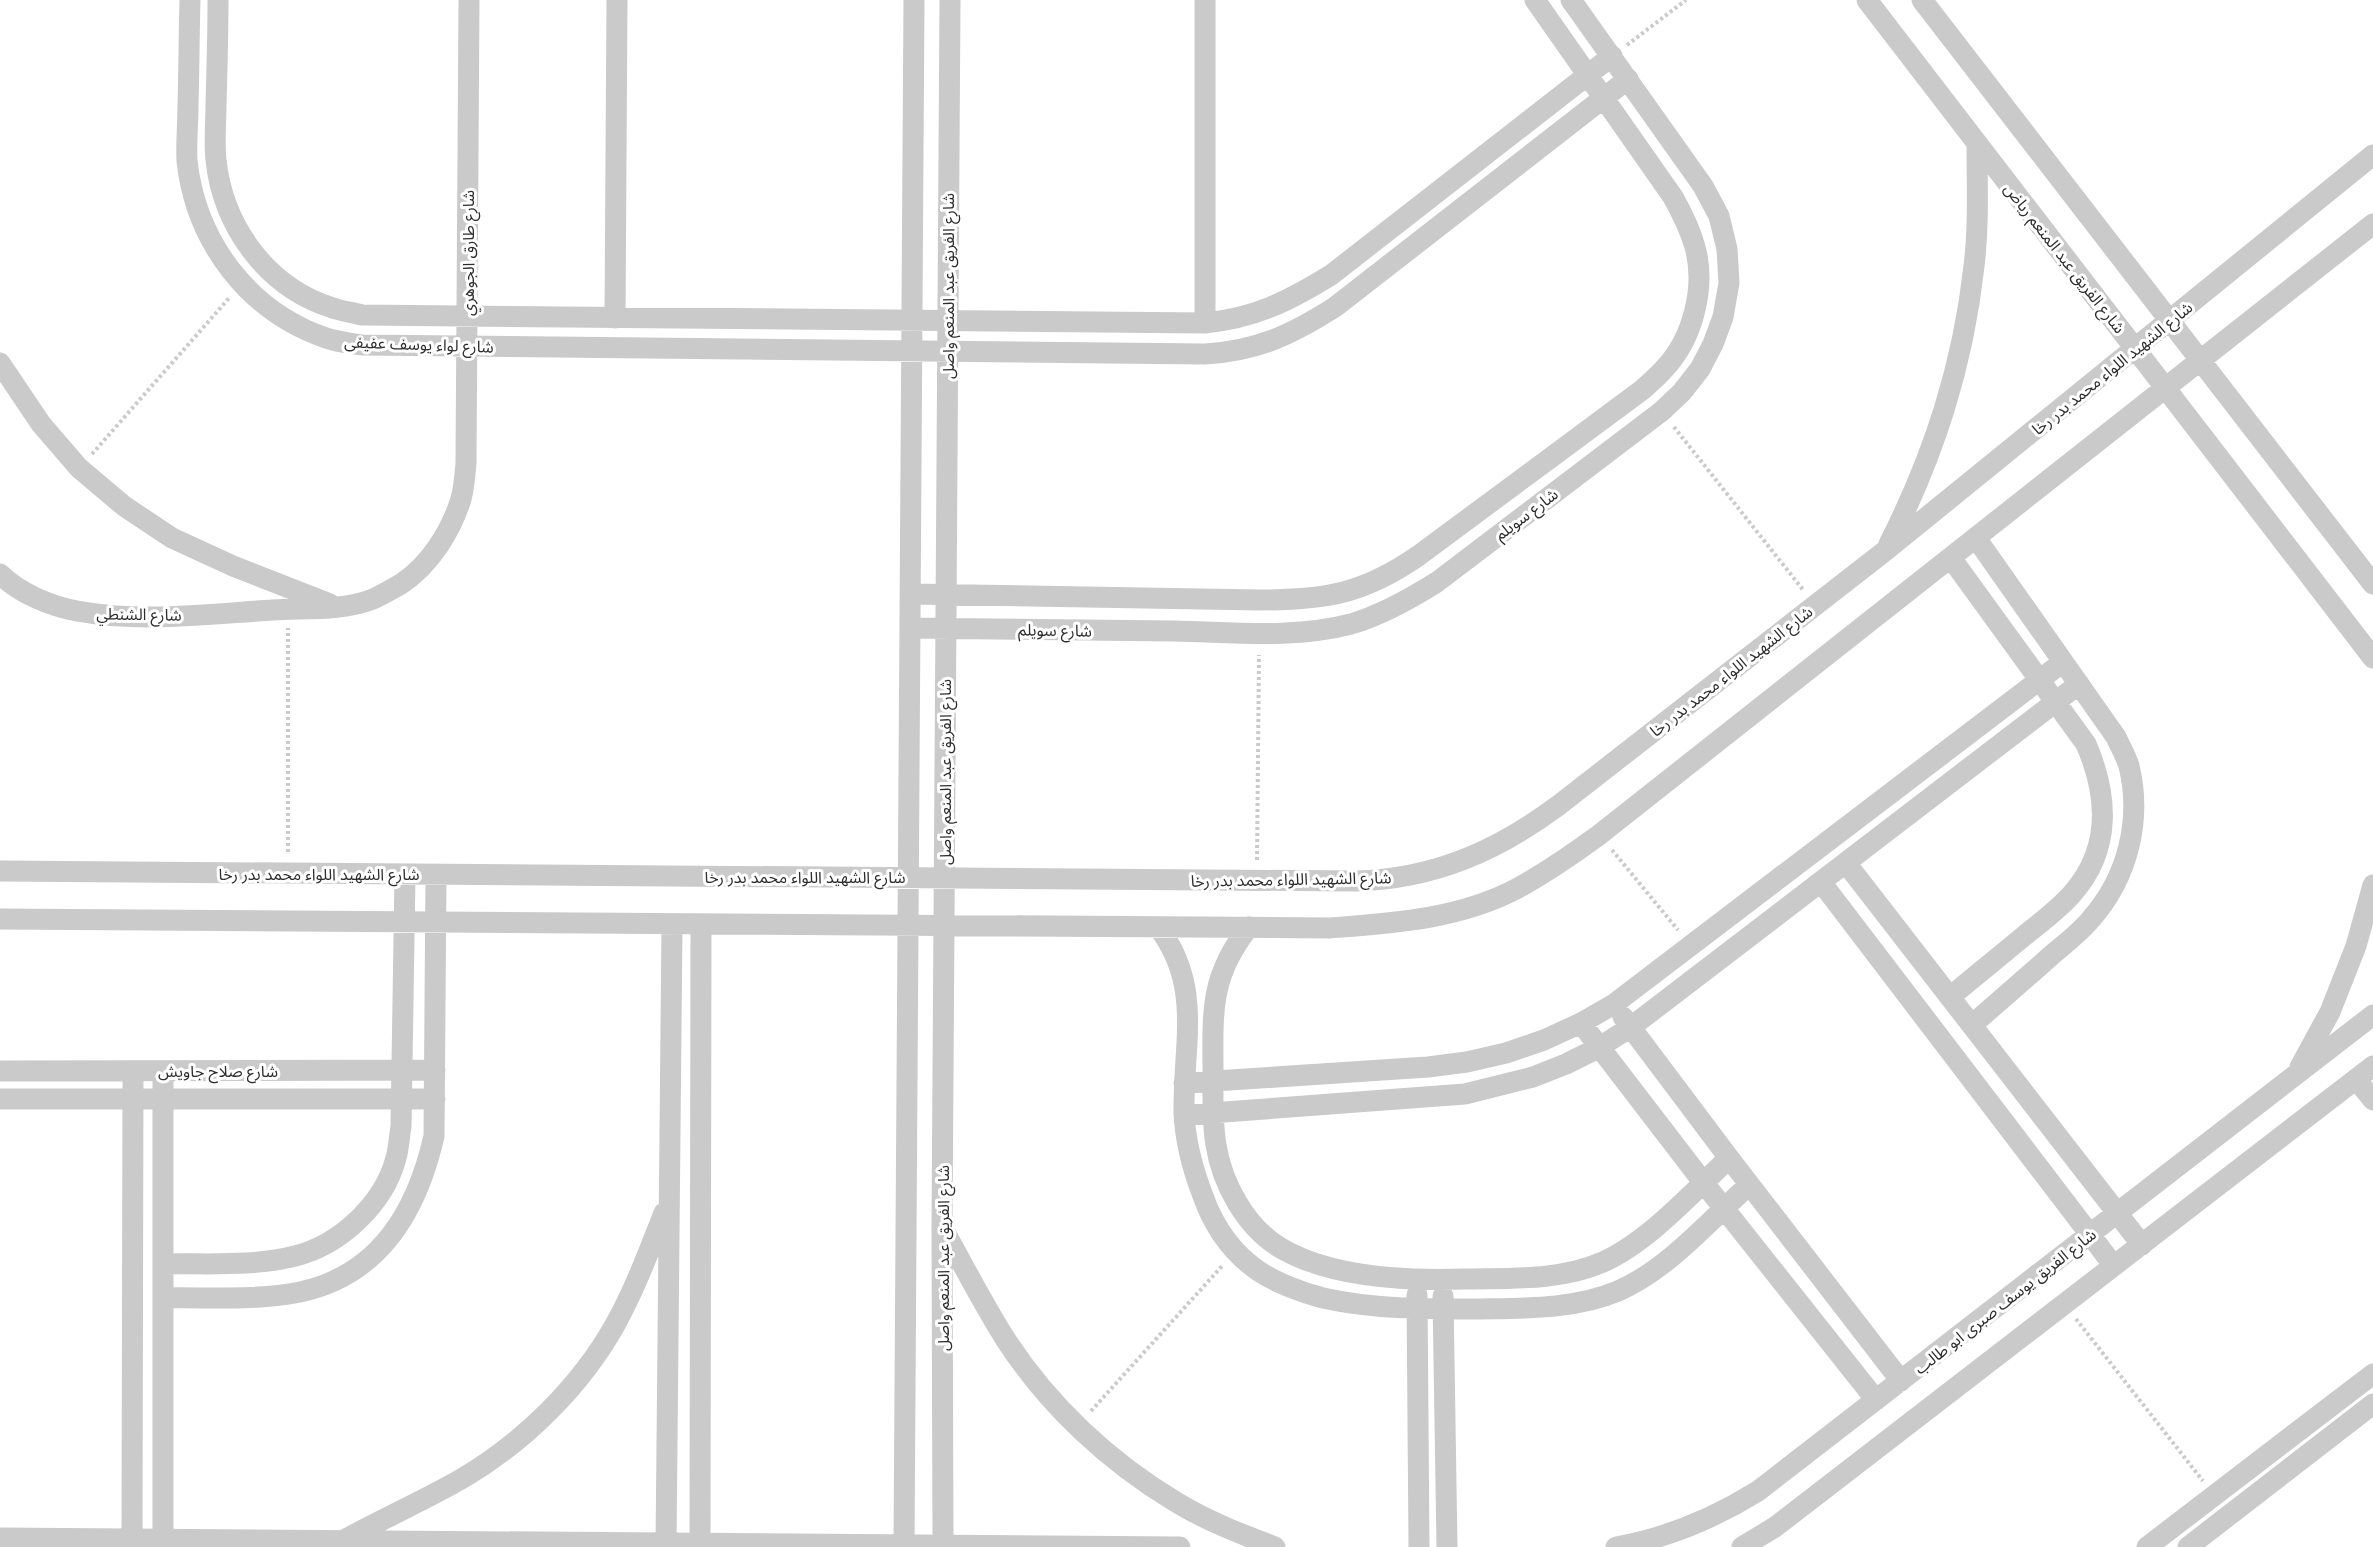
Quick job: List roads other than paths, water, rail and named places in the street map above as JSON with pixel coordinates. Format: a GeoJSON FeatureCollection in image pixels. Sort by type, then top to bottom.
{"type":"FeatureCollection","features":[{"type":"Feature","properties":{"kind":"street","name":"شارع لواء يوسف عفيفى"},"geometry":{"type":"LineString","coordinates":[[190,0],[187,158],[200,218],[211,242],[225,264],[242,284],[279,316],[328,339],[362,345],[948,352],[1205,354],[1233,352],[1259,346],[1285,336],[1335,307],[1628,79]]}},
{"type":"Feature","properties":{"kind":"street","name":"شارع لواء يوسف عفيفى"},"geometry":{"type":"LineString","coordinates":[[218,0],[215,158],[221,191],[233,222],[250,250],[273,274],[291,287],[330,307],[362,315],[948,322],[1205,323],[1233,320],[1260,313],[1286,302],[1331,275],[1612,56]]}},
{"type":"Feature","properties":{"kind":"street","name":"شارع طارق الجوهري"},"geometry":{"type":"LineString","coordinates":[[288,609],[336,607],[372,599],[403,583],[428,559],[448,530],[461,498],[466,463],[468,346],[469,0]]}},
{"type":"Feature","properties":{"kind":"street"},"geometry":{"type":"LineString","coordinates":[[615,318],[616,0]]}},
{"type":"Feature","properties":{"kind":"street"},"geometry":{"type":"LineString","coordinates":[[904,1545],[914,0]]}},
{"type":"Feature","properties":{"kind":"street","name":"شارع الفريق عبد المنعم واصل"},"geometry":{"type":"LineString","coordinates":[[943,1545],[942,1227],[950,0]]}},
{"type":"Feature","properties":{"kind":"street"},"geometry":{"type":"LineString","coordinates":[[1205,0],[1205,323]]}},
{"type":"Feature","properties":{"kind":"street","name":"شارع سويلم"},"geometry":{"type":"LineString","coordinates":[[910,594],[1287,600],[1343,594],[1370,585],[1410,561],[1642,390],[1666,367],[1684,339],[1695,307],[1699,278],[1696,249],[1687,222],[1673,197],[1535,0]]}},
{"type":"Feature","properties":{"kind":"street","name":"شارع سويلم"},"geometry":{"type":"LineString","coordinates":[[910,628],[1259,633],[1322,630],[1352,623],[1382,613],[1437,582],[1662,411],[1682,392],[1700,369],[1723,317],[1729,283],[1727,249],[1719,216],[1703,186],[1571,0]]}},
{"type":"Feature","properties":{"kind":"street","name":"شارع الفريق عبد المنعم رياض"},"geometry":{"type":"LineString","coordinates":[[1867,0],[2373,658]]}},
{"type":"Feature","properties":{"kind":"street"},"geometry":{"type":"LineString","coordinates":[[1922,0],[2373,584]]}},
{"type":"Feature","properties":{"kind":"street"},"geometry":{"type":"LineString","coordinates":[[1885,551],[1913,497],[1935,441],[1955,374],[1966,324],[1974,265],[1978,204],[1977,143]]}},
{"type":"Feature","properties":{"kind":"street","name":"شارع الشهيد اللواء محمد بدر رخا"},"geometry":{"type":"LineString","coordinates":[[0,871],[1367,881],[1409,876],[1449,866],[1489,850],[1525,830],[1559,805],[1885,551],[2373,155]]}},
{"type":"Feature","properties":{"kind":"street"},"geometry":{"type":"LineString","coordinates":[[0,919],[1330,928],[1398,923],[1437,916],[1477,905],[1516,889],[1552,868],[1599,835],[2373,224]]}},
{"type":"Feature","properties":{"kind":"street"},"geometry":{"type":"LineString","coordinates":[[0,363],[40,424],[80,468],[124,506],[172,538],[233,566],[336,607]]}},
{"type":"Feature","properties":{"kind":"street"},"geometry":{"type":"LineString","coordinates":[[1972,1025],[2090,921],[2108,898],[2121,874],[2130,847],[2134,819],[2133,791],[2128,764],[2116,737],[1976,538]]}},
{"type":"Feature","properties":{"kind":"street"},"geometry":{"type":"LineString","coordinates":[[1950,997],[2073,893],[2088,871],[2098,846],[2103,820],[2103,794],[2086,744],[1951,558]]}},
{"type":"Feature","properties":{"kind":"street","name":"شارع الشنطي"},"geometry":{"type":"LineString","coordinates":[[0,574],[39,599],[74,610],[114,616],[152,617],[288,609]]}},
{"type":"Feature","properties":{"kind":"street"},"geometry":{"type":"LineString","coordinates":[[1184,1083],[1428,1067],[1467,1062],[1516,1050],[1581,1023],[1614,1004],[2063,662]]}},
{"type":"Feature","properties":{"kind":"street"},"geometry":{"type":"LineString","coordinates":[[1185,1115],[1465,1094],[1533,1077],[1598,1048],[1631,1027],[2079,684]]}},
{"type":"Feature","properties":{"kind":"street"},"geometry":{"type":"LineString","coordinates":[[0,858],[33,872]]}},
{"type":"Feature","properties":{"kind":"street"},"geometry":{"type":"LineString","coordinates":[[1846,863],[2142,1245]]}},
{"type":"Feature","properties":{"kind":"street"},"geometry":{"type":"LineString","coordinates":[[162,1264],[265,1261],[296,1256],[323,1245],[348,1229],[369,1208],[385,1184],[396,1159],[401,1099],[405,874]]}},
{"type":"Feature","properties":{"kind":"street"},"geometry":{"type":"LineString","coordinates":[[162,1298],[267,1295],[298,1292],[327,1284],[353,1271],[383,1245],[396,1229],[414,1200],[426,1168],[434,1136],[436,875]]}},
{"type":"Feature","properties":{"kind":"street"},"geometry":{"type":"LineString","coordinates":[[1821,882],[2114,1266]]}},
{"type":"Feature","properties":{"kind":"street"},"geometry":{"type":"LineString","coordinates":[[2296,1074],[2330,1012],[2356,946],[2373,885]]}},
{"type":"Feature","properties":{"kind":"street"},"geometry":{"type":"LineString","coordinates":[[666,1545],[672,924]]}},
{"type":"Feature","properties":{"kind":"street"},"geometry":{"type":"LineString","coordinates":[[700,1545],[701,924]]}},
{"type":"Feature","properties":{"kind":"street"},"geometry":{"type":"LineString","coordinates":[[1158,927],[1175,952],[1185,981],[1187,1012],[1185,1115],[1190,1157],[1203,1197],[1216,1226],[1235,1251],[1261,1272],[1290,1287],[1321,1298],[1417,1308],[1550,1307],[1582,1302],[1618,1291],[1646,1275],[1749,1185]]}},
{"type":"Feature","properties":{"kind":"street"},"geometry":{"type":"LineString","coordinates":[[1249,927],[1228,957],[1216,990],[1213,1081],[1216,1145],[1224,1176],[1238,1204],[1257,1229],[1279,1247],[1334,1268],[1363,1274],[1417,1279],[1547,1277],[1576,1272],[1604,1262],[1630,1247],[1729,1158]]}},
{"type":"Feature","properties":{"kind":"street"},"geometry":{"type":"LineString","coordinates":[[1614,1004],[1749,1185],[1901,1381]]}},
{"type":"Feature","properties":{"kind":"street","name":"شارع الفريق يوسف صبرى ابو طالب"},"geometry":{"type":"LineString","coordinates":[[1616,1547],[1654,1539],[1691,1527],[1726,1511],[1758,1491],[2373,1015]]}},
{"type":"Feature","properties":{"kind":"street"},"geometry":{"type":"LineString","coordinates":[[1581,1023],[1723,1209],[1876,1400]]}},
{"type":"Feature","properties":{"kind":"street","name":"شارع صلاح جاويش"},"geometry":{"type":"LineString","coordinates":[[0,1071],[435,1070]]}},
{"type":"Feature","properties":{"kind":"street"},"geometry":{"type":"LineString","coordinates":[[132,1539],[134,1072]]}},
{"type":"Feature","properties":{"kind":"street"},"geometry":{"type":"LineString","coordinates":[[162,1539],[163,1072]]}},
{"type":"Feature","properties":{"kind":"street"},"geometry":{"type":"LineString","coordinates":[[1742,1547],[1775,1527],[2365,1072],[2373,1100]]}},
{"type":"Feature","properties":{"kind":"street","name":"شارع صلاح جاويش"},"geometry":{"type":"LineString","coordinates":[[0,1099],[435,1099]]}},
{"type":"Feature","properties":{"kind":"street"},"geometry":{"type":"LineString","coordinates":[[342,1540],[462,1479],[507,1449],[545,1414],[584,1371],[615,1326],[639,1277],[669,1198]]}},
{"type":"Feature","properties":{"kind":"street"},"geometry":{"type":"LineString","coordinates":[[942,1227],[1006,1341],[1044,1391],[1078,1426],[1131,1472],[1176,1503],[1226,1528],[1275,1547]]}},
{"type":"Feature","properties":{"kind":"street"},"geometry":{"type":"LineString","coordinates":[[1630,1247],[1646,1275]]}},
{"type":"Feature","properties":{"kind":"street"},"geometry":{"type":"LineString","coordinates":[[1547,1277],[1550,1307]]}},
{"type":"Feature","properties":{"kind":"street"},"geometry":{"type":"LineString","coordinates":[[1417,1279],[1419,1547]]}},
{"type":"Feature","properties":{"kind":"street"},"geometry":{"type":"LineString","coordinates":[[1443,1280],[1448,1547]]}},
{"type":"Feature","properties":{"kind":"street"},"geometry":{"type":"LineString","coordinates":[[2147,1547],[2373,1374]]}},
{"type":"Feature","properties":{"kind":"street"},"geometry":{"type":"LineString","coordinates":[[2188,1547],[2373,1404]]}},
{"type":"Feature","properties":{"kind":"street"},"geometry":{"type":"LineString","coordinates":[[0,1538],[666,1545],[1180,1547]]}}]}
